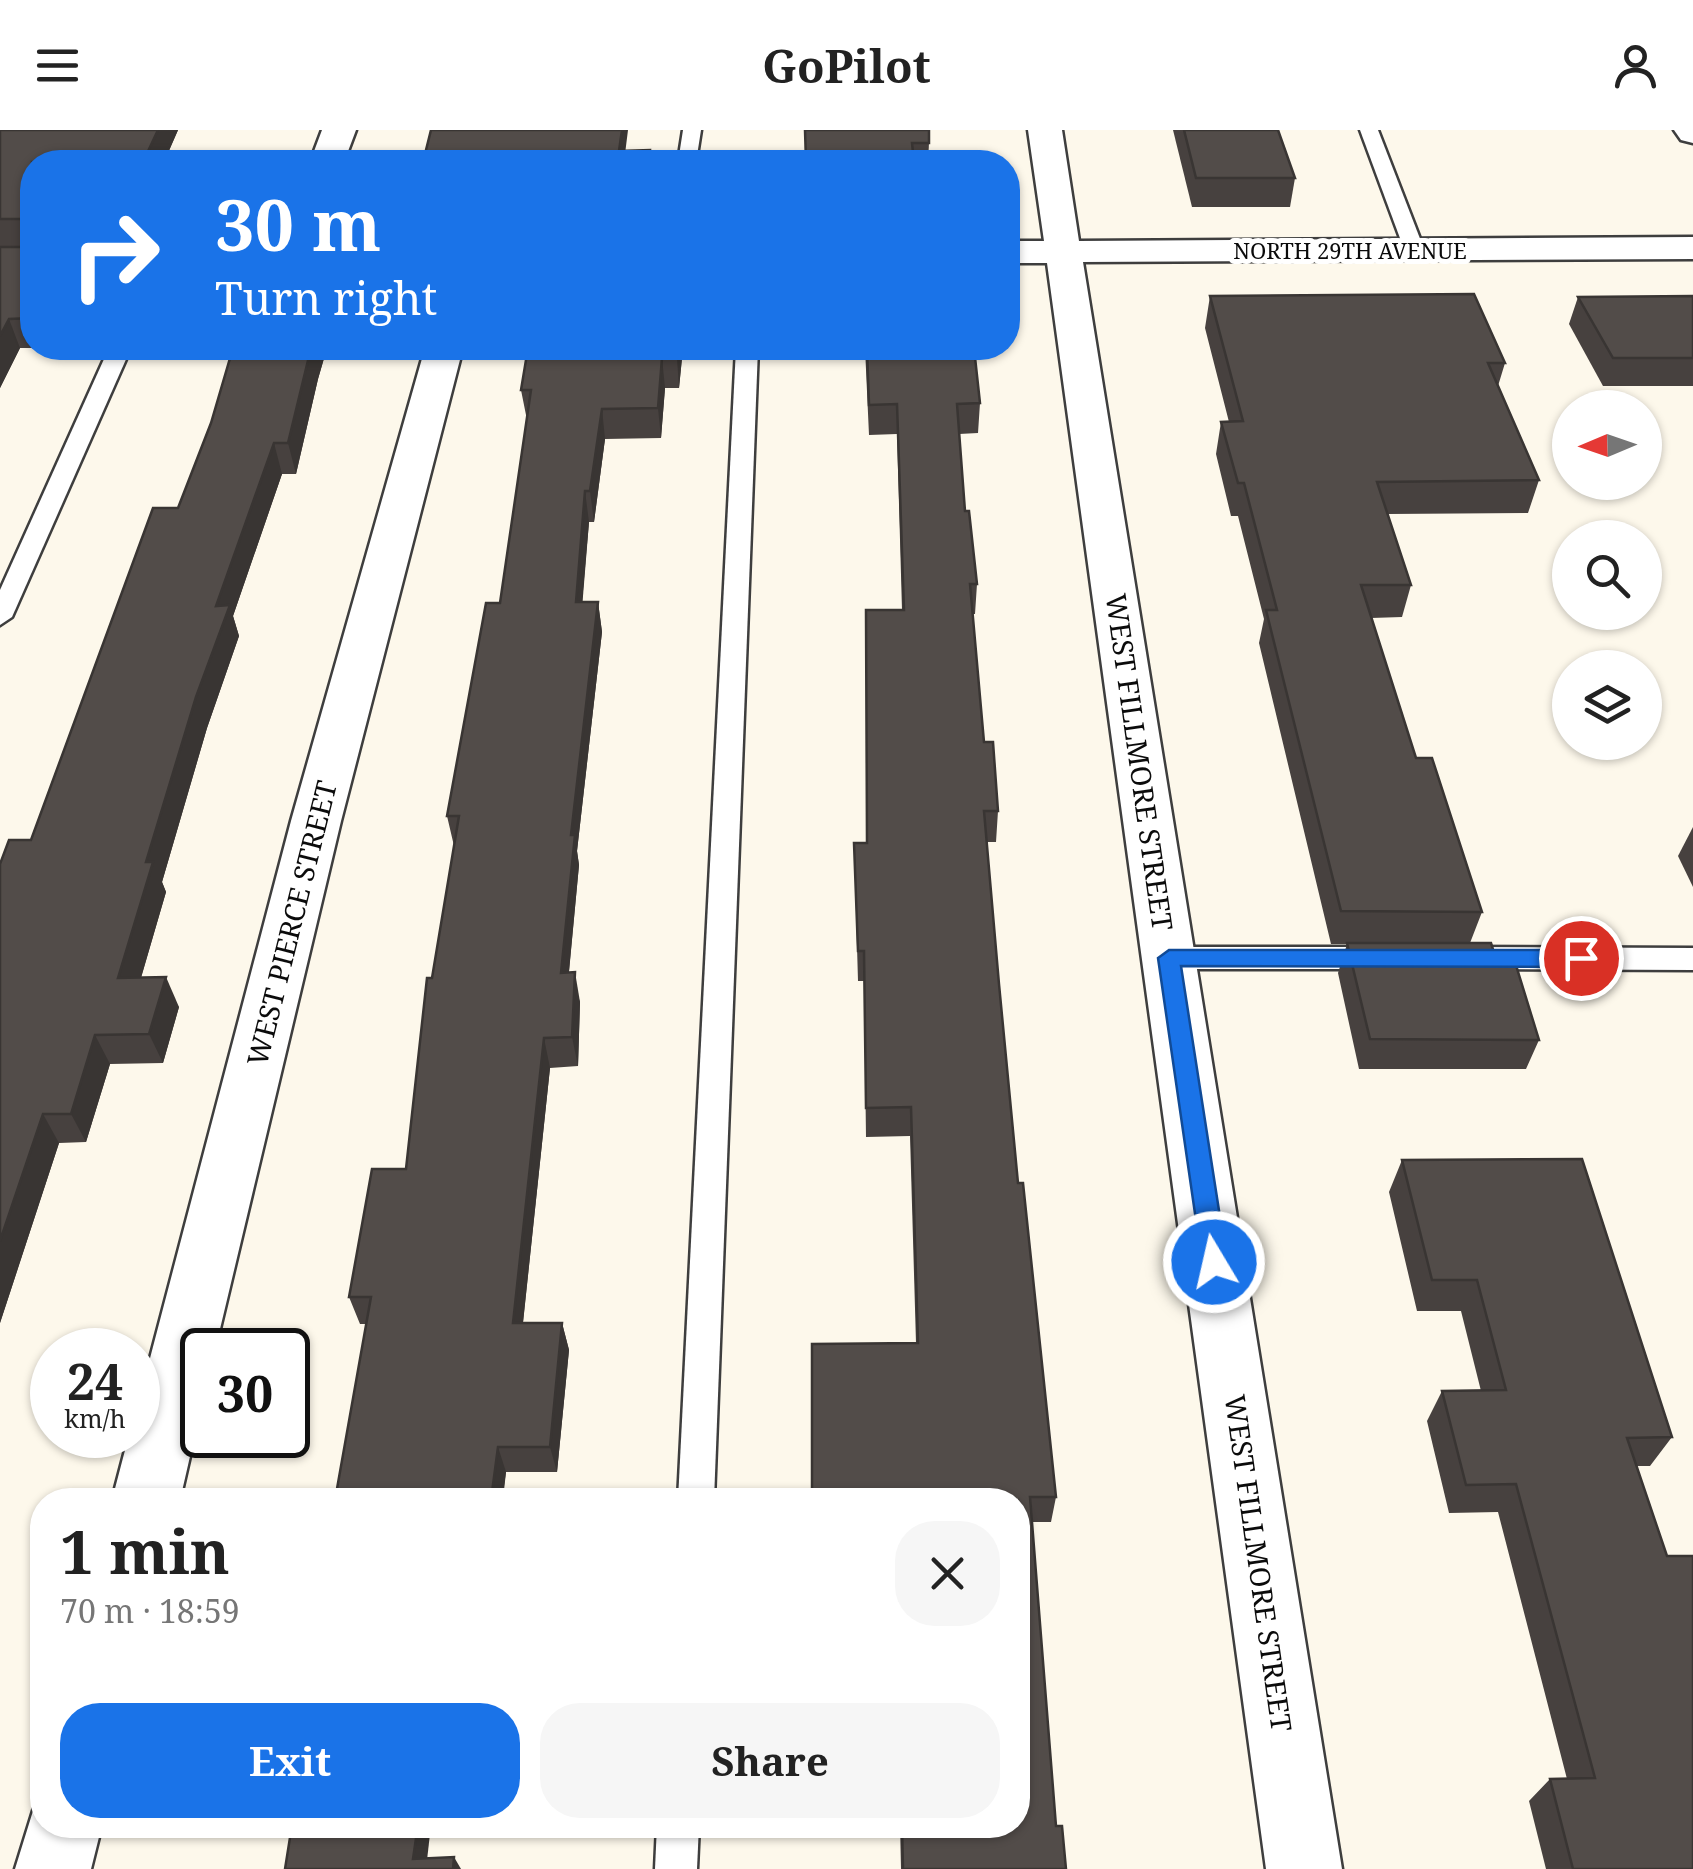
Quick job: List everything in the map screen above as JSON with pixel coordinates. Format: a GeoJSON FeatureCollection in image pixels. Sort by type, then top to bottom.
{"type":"FeatureCollection","features":[{"type":"Feature","properties":{"kind":"street","name":"WEST FILLMORE STREET"},"geometry":{"type":"LineString","coordinates":[[1046,130],[1304,1869]]}},
{"type":"Feature","properties":{"kind":"street","name":"NORTH 29TH AVENUE"},"geometry":{"type":"LineString","coordinates":[[1020,252],[1693,248]]}},
{"type":"Feature","properties":{"kind":"street","name":"WEST PIERCE STREET"},"geometry":{"type":"LineString","coordinates":[[149,1488],[316,821],[441,360]]}},
{"type":"Feature","properties":{"kind":"street"},"geometry":{"type":"LineString","coordinates":[[53,1869],[61,1838]]}},
{"type":"Feature","properties":{"kind":"lane"},"geometry":{"type":"LineString","coordinates":[[1369,130],[1414,250]]}},
{"type":"Feature","properties":{"kind":"lane"},"geometry":{"type":"LineString","coordinates":[[0,616],[115,360]]}},
{"type":"Feature","properties":{"kind":"lane"},"geometry":{"type":"LineString","coordinates":[[697,1488],[746,360]]}},
{"type":"Feature","properties":{"kind":"lane"},"geometry":{"type":"LineString","coordinates":[[1169,958],[1693,959]]}},
{"type":"Feature","properties":{"kind":"lane"},"geometry":{"type":"LineString","coordinates":[[676,1869],[677,1838]]}},
{"type":"Feature","properties":{"kind":"building"},"geometry":{"type":"Polygon","coordinates":[[[0,130],[158,130],[149,150],[20,150],[20,219],[0,219],[0,130]]]}},
{"type":"Feature","properties":{"kind":"building"},"geometry":{"type":"Polygon","coordinates":[[[431,130],[622,130],[619,150],[426,150],[431,130]]]}},
{"type":"Feature","properties":{"kind":"building"},"geometry":{"type":"Polygon","coordinates":[[[805,130],[929,130],[929,143],[912,143],[913,150],[806,150],[805,130]]]}},
{"type":"Feature","properties":{"kind":"building"},"geometry":{"type":"Polygon","coordinates":[[[1184,130],[1278,130],[1295,178],[1196,178],[1184,130]]]}},
{"type":"Feature","properties":{"kind":"building"},"geometry":{"type":"Polygon","coordinates":[[[0,247],[20,247],[20,319],[9,319],[0,336],[0,247]]]}},
{"type":"Feature","properties":{"kind":"building"},"geometry":{"type":"Polygon","coordinates":[[[1474,294],[1505,363],[1488,363],[1539,480],[1377,482],[1411,585],[1361,585],[1416,758],[1432,758],[1482,912],[1341,911],[1266,610],[1277,610],[1244,483],[1238,483],[1221,422],[1243,421],[1210,296],[1474,294]]]}},
{"type":"Feature","properties":{"kind":"building"},"geometry":{"type":"Polygon","coordinates":[[[1693,296],[1693,358],[1613,358],[1578,297],[1693,296]]]}},
{"type":"Feature","properties":{"kind":"building"},"geometry":{"type":"Polygon","coordinates":[[[229,360],[308,360],[288,443],[274,443],[216,606],[230,605],[196,697],[146,862],[153,862],[118,978],[166,977],[149,1034],[95,1035],[71,1114],[43,1114],[0,1241],[0,864],[9,840],[31,840],[153,508],[178,508],[211,423],[229,360]]]}},
{"type":"Feature","properties":{"kind":"building"},"geometry":{"type":"Polygon","coordinates":[[[526,360],[662,360],[658,408],[602,409],[590,491],[585,491],[576,602],[598,602],[571,835],[575,835],[561,973],[575,972],[572,1037],[544,1038],[513,1323],[562,1323],[550,1447],[498,1447],[493,1488],[337,1488],[371,1297],[349,1297],[372,1169],[406,1169],[427,978],[432,978],[459,816],[447,816],[486,603],[500,603],[531,390],[521,390],[526,360]]]}},
{"type":"Feature","properties":{"kind":"building"},"geometry":{"type":"Polygon","coordinates":[[[867,360],[975,360],[980,403],[957,404],[965,511],[969,511],[977,584],[970,584],[984,742],[993,742],[998,811],[984,811],[1018,1183],[1023,1183],[1056,1497],[1030,1497],[1030,1488],[812,1488],[812,1344],[918,1343],[911,1107],[866,1108],[864,951],[858,951],[854,843],[867,843],[866,610],[904,610],[897,404],[869,405],[867,360]]]}},
{"type":"Feature","properties":{"kind":"building"},"geometry":{"type":"Polygon","coordinates":[[[1347,943],[1491,943],[1497,962],[1515,962],[1539,1040],[1370,1039],[1347,943]]]}},
{"type":"Feature","properties":{"kind":"building"},"geometry":{"type":"Polygon","coordinates":[[[1582,1159],[1672,1437],[1627,1438],[1667,1556],[1693,1556],[1693,1869],[1573,1869],[1550,1779],[1595,1778],[1516,1484],[1466,1485],[1442,1391],[1506,1390],[1477,1280],[1432,1280],[1402,1160],[1582,1159]]]}},
{"type":"Feature","properties":{"kind":"building"},"geometry":{"type":"Polygon","coordinates":[[[1030,1497],[1056,1826],[1062,1826],[1066,1869],[903,1869],[902,1838],[1030,1838],[1030,1497]]]}},
{"type":"Feature","properties":{"kind":"building"},"geometry":{"type":"Polygon","coordinates":[[[290,1838],[416,1838],[413,1859],[454,1857],[453,1869],[285,1869],[290,1838]]]}},
{"type":"Feature","properties":{"kind":"route"},"geometry":{"type":"LineString","coordinates":[[1214,1262],[1169,958],[1581,958]]}}]}
